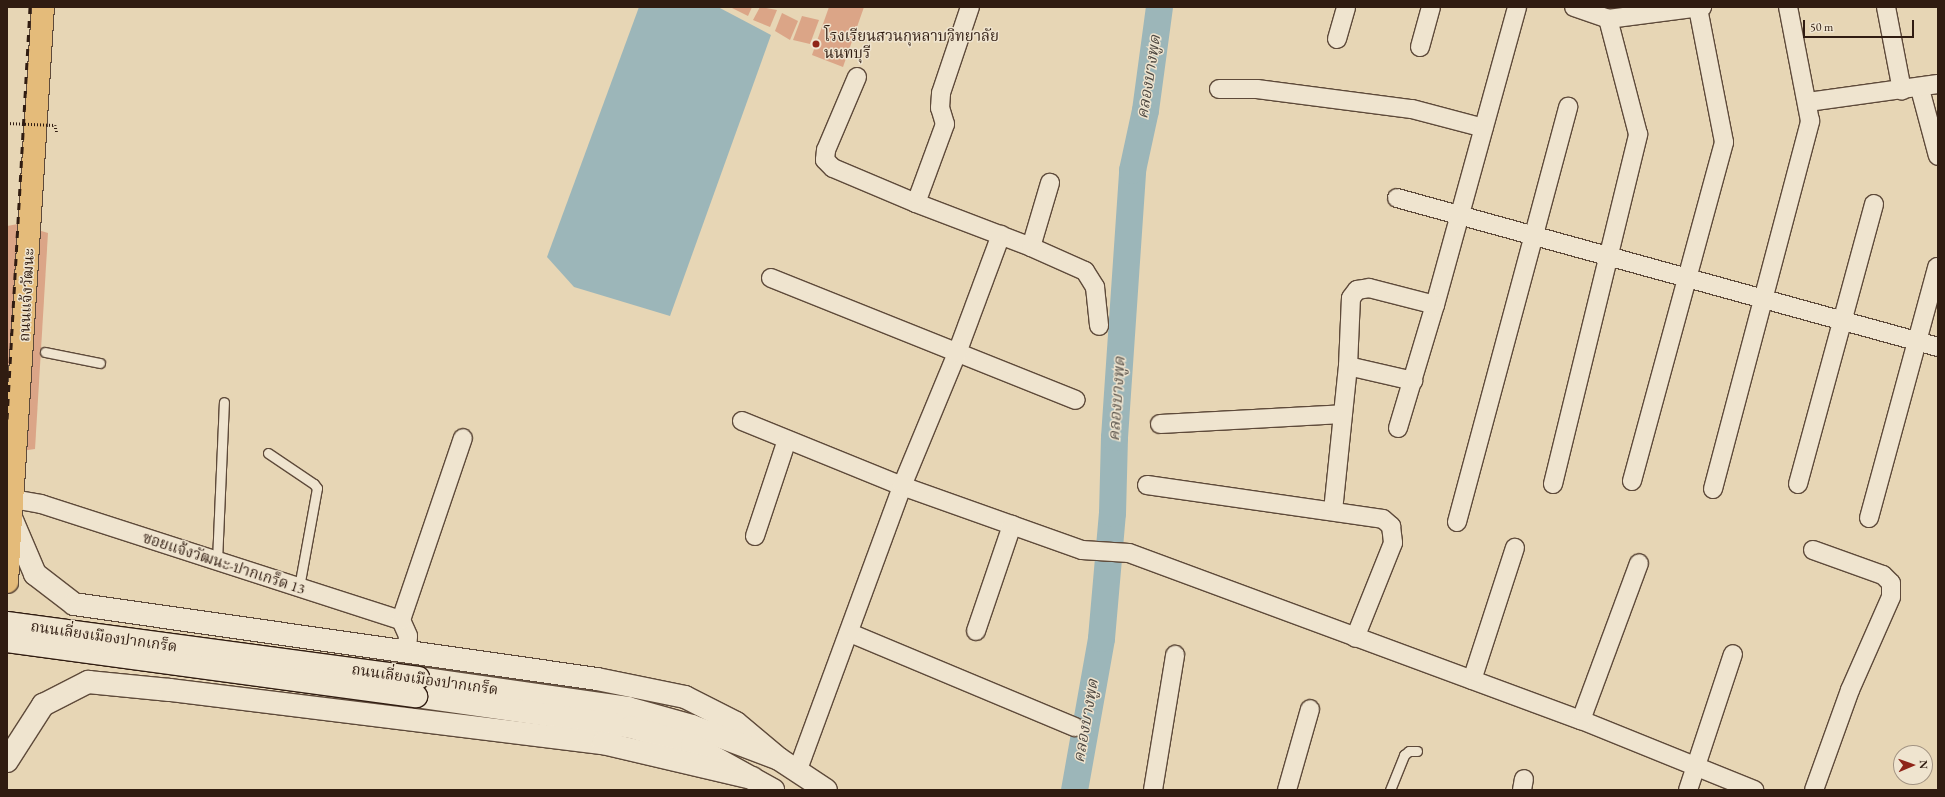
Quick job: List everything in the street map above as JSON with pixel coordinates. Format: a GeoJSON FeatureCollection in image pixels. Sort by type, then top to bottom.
{"type":"FeatureCollection","features":[{"type":"Feature","properties":{"kind":"main road","name":"ถนนแจ้งวัฒนะ"},"geometry":{"type":"LineString","coordinates":[[7,582],[13,509],[44,7]]}},
{"type":"Feature","properties":{"kind":"main road"},"geometry":{"type":"LineString","coordinates":[[13,509],[35,574],[74,604],[597,678],[684,697],[736,722],[779,759]]}},
{"type":"Feature","properties":{"kind":"main road"},"geometry":{"type":"LineString","coordinates":[[170,690],[156,682],[144,664],[144,646],[158,627],[171,618]]}},
{"type":"Feature","properties":{"kind":"main road","name":"ถนนเลี่ยงเมืองปากเกร็ด"},"geometry":{"type":"LineString","coordinates":[[7,623],[417,687],[631,727],[692,745],[774,790]]}},
{"type":"Feature","properties":{"kind":"main road","name":"ถนนเลี่ยงเมืองปากเกร็ด"},"geometry":{"type":"LineString","coordinates":[[7,641],[417,687],[628,708],[692,726],[779,759],[826,790]]}},
{"type":"Feature","properties":{"kind":"main road"},"geometry":{"type":"LineString","coordinates":[[7,761],[43,705],[88,682],[170,690],[603,743],[752,778]]}},
{"type":"Feature","properties":{"kind":"street"},"geometry":{"type":"LineString","coordinates":[[916,203],[944,124],[940,108],[942,93],[970,7]]}},
{"type":"Feature","properties":{"kind":"street"},"geometry":{"type":"LineString","coordinates":[[1337,39],[1346,7]]}},
{"type":"Feature","properties":{"kind":"street"},"geometry":{"type":"LineString","coordinates":[[1420,47],[1431,7]]}},
{"type":"Feature","properties":{"kind":"street"},"geometry":{"type":"LineString","coordinates":[[1398,428],[1435,305],[1517,7]]}},
{"type":"Feature","properties":{"kind":"street"},"geometry":{"type":"LineString","coordinates":[[1574,7],[1608,19],[1700,7],[1724,142],[1632,481]]}},
{"type":"Feature","properties":{"kind":"street"},"geometry":{"type":"LineString","coordinates":[[1713,489],[1810,121],[1808,102],[1788,7]]}},
{"type":"Feature","properties":{"kind":"street"},"geometry":{"type":"LineString","coordinates":[[1886,7],[1902,90]]}},
{"type":"Feature","properties":{"kind":"street"},"geometry":{"type":"LineString","coordinates":[[1553,484],[1638,134],[1608,19]]}},
{"type":"Feature","properties":{"kind":"street"},"geometry":{"type":"LineString","coordinates":[[857,77],[826,150],[825,160],[833,168],[916,203],[1031,247],[1085,271],[1091,277],[1095,287],[1099,326]]}},
{"type":"Feature","properties":{"kind":"street"},"geometry":{"type":"LineString","coordinates":[[1808,102],[1920,89],[1938,84]]}},
{"type":"Feature","properties":{"kind":"street"},"geometry":{"type":"LineString","coordinates":[[1219,89],[1257,88],[1412,109],[1484,128]]}},
{"type":"Feature","properties":{"kind":"street"},"geometry":{"type":"LineString","coordinates":[[1920,89],[1938,156]]}},
{"type":"Feature","properties":{"kind":"street"},"geometry":{"type":"LineString","coordinates":[[1457,522],[1568,107]]}},
{"type":"Feature","properties":{"kind":"street"},"geometry":{"type":"LineString","coordinates":[[1031,247],[1050,183]]}},
{"type":"Feature","properties":{"kind":"street"},"geometry":{"type":"LineString","coordinates":[[1397,198],[1686,278],[1842,319],[1938,347]]}},
{"type":"Feature","properties":{"kind":"street"},"geometry":{"type":"LineString","coordinates":[[1798,484],[1874,204]]}},
{"type":"Feature","properties":{"kind":"street"},"geometry":{"type":"LineString","coordinates":[[797,772],[850,633],[902,486],[957,353],[1001,235]]}},
{"type":"Feature","properties":{"kind":"street"},"geometry":{"type":"LineString","coordinates":[[1869,518],[1937,267]]}},
{"type":"Feature","properties":{"kind":"street"},"geometry":{"type":"LineString","coordinates":[[771,278],[1076,400]]}},
{"type":"Feature","properties":{"kind":"street"},"geometry":{"type":"LineString","coordinates":[[1333,511],[1344,414],[1351,298],[1357,290],[1369,288],[1435,305]]}},
{"type":"Feature","properties":{"kind":"street"},"geometry":{"type":"LineString","coordinates":[[1348,366],[1413,381]]}},
{"type":"Feature","properties":{"kind":"street"},"geometry":{"type":"LineString","coordinates":[[1160,424],[1344,414]]}},
{"type":"Feature","properties":{"kind":"street"},"geometry":{"type":"LineString","coordinates":[[742,421],[902,486],[1082,550],[1129,552],[1356,638],[1581,720],[1754,790]]}},
{"type":"Feature","properties":{"kind":"street"},"geometry":{"type":"LineString","coordinates":[[407,652],[408,636],[401,620],[463,438]]}},
{"type":"Feature","properties":{"kind":"street"},"geometry":{"type":"LineString","coordinates":[[755,536],[788,440]]}},
{"type":"Feature","properties":{"kind":"street"},"geometry":{"type":"LineString","coordinates":[[1147,485],[1383,519],[1391,526],[1393,543],[1356,638]]}},
{"type":"Feature","properties":{"kind":"street","name":"ซอยแจ้งวัฒนะ-ปากเกร็ด 13"},"geometry":{"type":"LineString","coordinates":[[13,509],[41,504],[401,620]]}},
{"type":"Feature","properties":{"kind":"street"},"geometry":{"type":"LineString","coordinates":[[976,631],[1012,525]]}},
{"type":"Feature","properties":{"kind":"street"},"geometry":{"type":"LineString","coordinates":[[1472,680],[1516,548]]}},
{"type":"Feature","properties":{"kind":"street"},"geometry":{"type":"LineString","coordinates":[[1813,550],[1883,575],[1891,583],[1891,597],[1850,690],[1814,790]]}},
{"type":"Feature","properties":{"kind":"street"},"geometry":{"type":"LineString","coordinates":[[1581,720],[1639,563]]}},
{"type":"Feature","properties":{"kind":"street"},"geometry":{"type":"LineString","coordinates":[[850,633],[1075,727]]}},
{"type":"Feature","properties":{"kind":"street"},"geometry":{"type":"LineString","coordinates":[[1688,790],[1733,654]]}},
{"type":"Feature","properties":{"kind":"street"},"geometry":{"type":"LineString","coordinates":[[1153,790],[1176,655]]}},
{"type":"Feature","properties":{"kind":"street"},"geometry":{"type":"LineString","coordinates":[[1287,790],[1310,709]]}},
{"type":"Feature","properties":{"kind":"lane"},"geometry":{"type":"LineString","coordinates":[[44,352],[100,363]]}},
{"type":"Feature","properties":{"kind":"lane"},"geometry":{"type":"LineString","coordinates":[[217,561],[224,402]]}},
{"type":"Feature","properties":{"kind":"lane"},"geometry":{"type":"LineString","coordinates":[[268,453],[314,484],[317,488],[299,587]]}},
{"type":"Feature","properties":{"kind":"lane"},"geometry":{"type":"LineString","coordinates":[[1390,790],[1404,755],[1409,751],[1417,751]]}},
{"type":"Feature","properties":{"kind":"path"},"geometry":{"type":"LineString","coordinates":[[7,123],[55,125],[57,133]]}},
{"type":"Feature","properties":{"kind":"water"},"geometry":{"type":"Polygon","coordinates":[[[639,7],[718,7],[771,35],[670,316],[574,287],[547,257],[639,7]]]}},
{"type":"Feature","properties":{"kind":"building"},"geometry":{"type":"Polygon","coordinates":[[[730,7],[752,7],[748,16],[730,7]]]}},
{"type":"Feature","properties":{"kind":"building"},"geometry":{"type":"Polygon","coordinates":[[[760,7],[777,10],[770,27],[753,20],[760,7]]]}},
{"type":"Feature","properties":{"kind":"building"},"geometry":{"type":"Polygon","coordinates":[[[829,7],[864,7],[843,67],[812,55],[829,7]]]}},
{"type":"Feature","properties":{"kind":"building"},"geometry":{"type":"Polygon","coordinates":[[[782,13],[798,21],[790,40],[775,31],[782,13]]]}},
{"type":"Feature","properties":{"kind":"building"},"geometry":{"type":"Polygon","coordinates":[[[802,16],[819,20],[810,44],[793,40],[802,16]]]}},
{"type":"Feature","properties":{"kind":"building"},"geometry":{"type":"Polygon","coordinates":[[[18,224],[48,233],[35,449],[7,453],[7,226],[18,224]]]}},
{"type":"Feature","properties":{"kind":"waterway","name":"คลองบางพูด"},"geometry":{"type":"LineString","coordinates":[[1074,790],[1101,638],[1112,513],[1114,437],[1132,170],[1145,110],[1159,7]]}},
{"type":"Feature","properties":{"kind":"railway"},"geometry":{"type":"LineString","coordinates":[[7,419],[30,7]]}},
{"type":"Feature","properties":{"kind":"place","name":"โรงเรียนสวนกุหลาบวิทยาลัย นนทบุรี"},"geometry":{"type":"Point","coordinates":[816,44]}}]}
